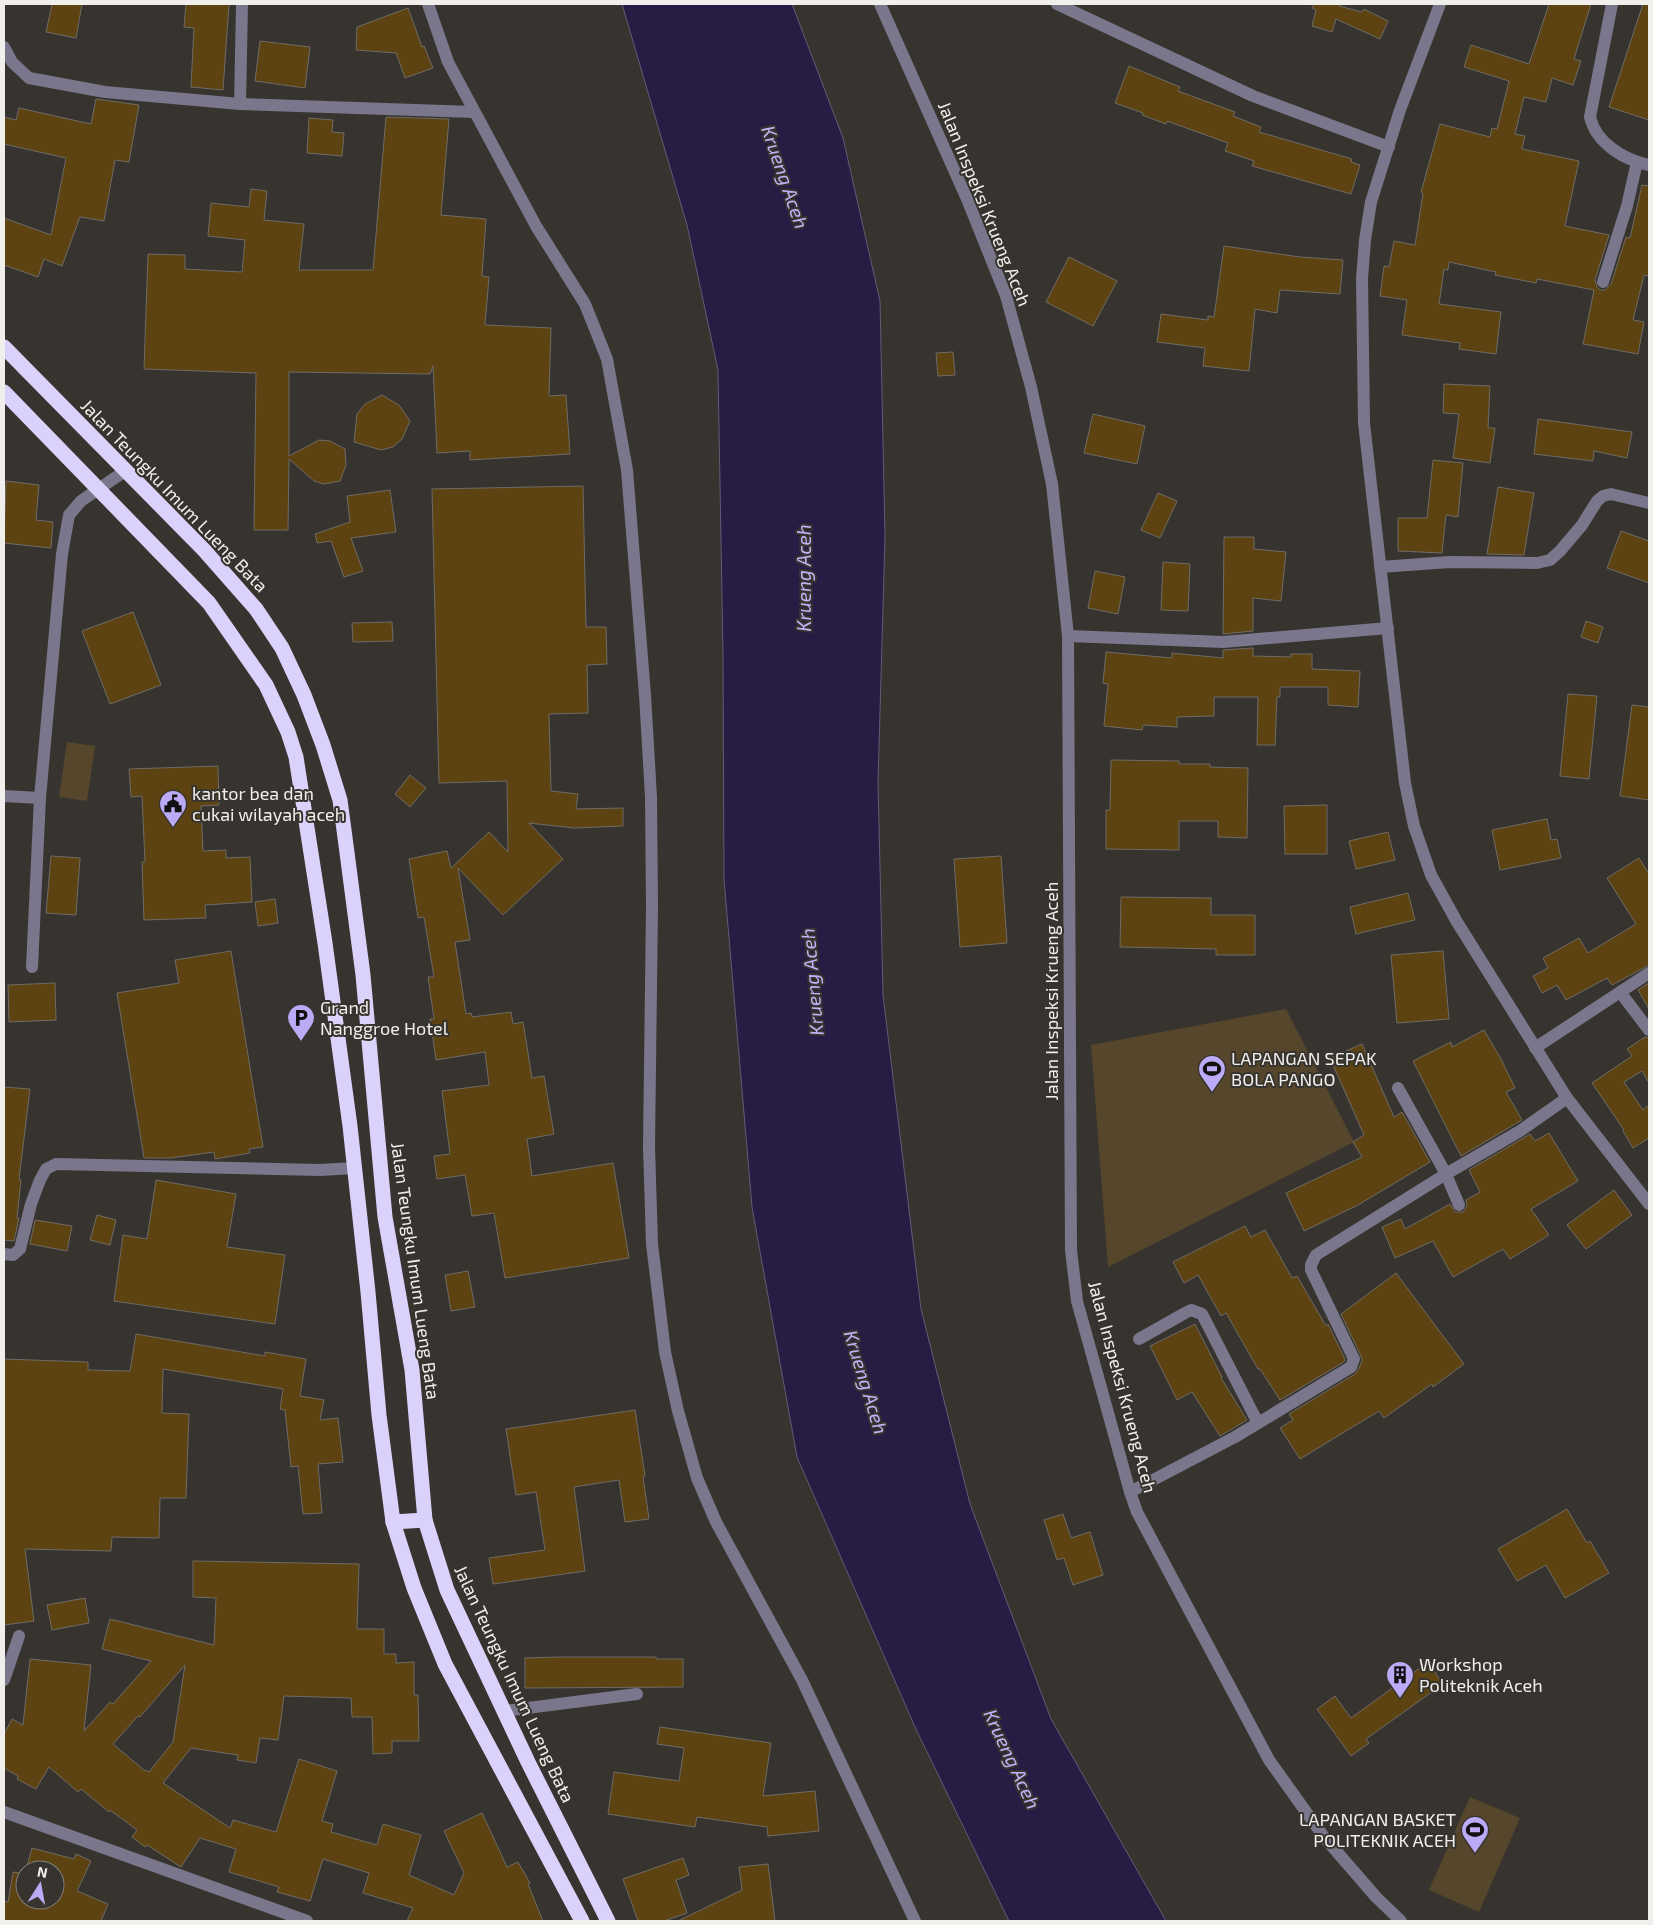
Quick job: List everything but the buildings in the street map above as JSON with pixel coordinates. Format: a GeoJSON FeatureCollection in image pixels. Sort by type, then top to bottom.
{"type":"FeatureCollection","features":[{"type":"Feature","properties":{"kind":"highway","name":"Jalan Teungku Imum Lueng Bata"},"geometry":{"type":"LineString","coordinates":[[4,347],[239,588],[256,609],[282,648],[304,695],[323,745],[340,800],[363,975],[385,1217],[412,1370],[425,1520],[447,1590],[528,1762],[608,1921]]}},
{"type":"Feature","properties":{"kind":"highway"},"geometry":{"type":"LineString","coordinates":[[4,392],[209,603],[266,685],[288,732],[296,757],[324,933],[355,1168],[379,1415],[393,1522],[414,1588],[445,1664],[582,1921]]}},
{"type":"Feature","properties":{"kind":"highway"},"geometry":{"type":"LineString","coordinates":[[393,1522],[425,1520]]}},
{"type":"Feature","properties":{"kind":"street"},"geometry":{"type":"LineString","coordinates":[[240,104],[242,4]]}},
{"type":"Feature","properties":{"kind":"street"},"geometry":{"type":"LineString","coordinates":[[428,4],[448,62],[474,112],[536,226],[586,304],[607,359],[627,470],[651,797],[652,915],[649,1148],[652,1244],[665,1352],[678,1411],[697,1478],[716,1522],[802,1680],[915,1921]]}},
{"type":"Feature","properties":{"kind":"street","name":"Jalan Inspeksi Krueng Aceh"},"geometry":{"type":"LineString","coordinates":[[880,4],[967,199],[1006,296],[1031,387],[1052,484],[1068,636],[1071,1250],[1077,1301],[1137,1512],[1270,1760],[1324,1837],[1376,1897],[1401,1921]]}},
{"type":"Feature","properties":{"kind":"street"},"geometry":{"type":"LineString","coordinates":[[1057,4],[1253,96],[1388,147]]}},
{"type":"Feature","properties":{"kind":"street"},"geometry":{"type":"LineString","coordinates":[[1440,4],[1388,147],[1371,202],[1365,240],[1362,279],[1364,423],[1404,783],[1414,826],[1431,875],[1457,922],[1567,1098],[1649,1204]]}},
{"type":"Feature","properties":{"kind":"street"},"geometry":{"type":"LineString","coordinates":[[1603,282],[1643,164],[1604,143],[1592,127],[1590,117],[1612,4]]}},
{"type":"Feature","properties":{"kind":"street"},"geometry":{"type":"LineString","coordinates":[[4,47],[12,62],[29,78],[105,92],[240,104],[474,112]]}},
{"type":"Feature","properties":{"kind":"street"},"geometry":{"type":"LineString","coordinates":[[32,967],[40,798],[62,554],[69,515],[81,501],[125,471]]}},
{"type":"Feature","properties":{"kind":"street"},"geometry":{"type":"LineString","coordinates":[[1380,567],[1450,562],[1537,563],[1550,560],[1582,525],[1597,501],[1603,496],[1611,494],[1649,503]]}},
{"type":"Feature","properties":{"kind":"street"},"geometry":{"type":"LineString","coordinates":[[1068,636],[1223,642],[1388,628]]}},
{"type":"Feature","properties":{"kind":"street"},"geometry":{"type":"LineString","coordinates":[[4,796],[40,798]]}},
{"type":"Feature","properties":{"kind":"street"},"geometry":{"type":"LineString","coordinates":[[1535,1048],[1649,973]]}},
{"type":"Feature","properties":{"kind":"street"},"geometry":{"type":"LineString","coordinates":[[1620,992],[1649,1030]]}},
{"type":"Feature","properties":{"kind":"street"},"geometry":{"type":"LineString","coordinates":[[1398,1088],[1446,1174],[1459,1205]]}},
{"type":"Feature","properties":{"kind":"street"},"geometry":{"type":"LineString","coordinates":[[1130,1492],[1258,1423],[1348,1370],[1354,1359],[1312,1270],[1311,1265],[1316,1255],[1446,1174],[1520,1131],[1567,1098]]}},
{"type":"Feature","properties":{"kind":"street"},"geometry":{"type":"LineString","coordinates":[[4,1254],[13,1255],[20,1249],[31,1204],[40,1180],[46,1169],[56,1164],[310,1170],[355,1168]]}},
{"type":"Feature","properties":{"kind":"street"},"geometry":{"type":"LineString","coordinates":[[1139,1340],[1191,1310],[1202,1314],[1258,1423]]}},
{"type":"Feature","properties":{"kind":"street"},"geometry":{"type":"LineString","coordinates":[[4,1680],[19,1636]]}},
{"type":"Feature","properties":{"kind":"street"},"geometry":{"type":"LineString","coordinates":[[504,1712],[637,1694]]}},
{"type":"Feature","properties":{"kind":"street"},"geometry":{"type":"LineString","coordinates":[[4,1812],[307,1921]]}},
{"type":"Feature","properties":{"kind":"shaded area"},"geometry":{"type":"Polygon","coordinates":[[[67,742],[95,746],[87,801],[59,797],[67,742]]]}},
{"type":"Feature","properties":{"kind":"shaded area","name":"LAPANGAN SEPAK BOLA PANGO"},"geometry":{"type":"Polygon","coordinates":[[[1286,1009],[1354,1142],[1108,1267],[1091,1045],[1286,1009]]]}},
{"type":"Feature","properties":{"kind":"shaded area","name":"LAPANGAN BASKET POLITEKNIK ACEH"},"geometry":{"type":"Polygon","coordinates":[[[1470,1797],[1520,1818],[1479,1912],[1429,1890],[1470,1797]]]}},
{"type":"Feature","properties":{"kind":"water","name":"Krueng Aceh"},"geometry":{"type":"Polygon","coordinates":[[[622,4],[792,4],[843,138],[880,301],[885,536],[878,783],[883,995],[921,1309],[970,1504],[1051,1719],[1166,1921],[1009,1921],[915,1727],[797,1457],[752,1207],[724,879],[723,654],[718,370],[687,225],[622,4]]]}},
{"type":"Feature","properties":{"kind":"place","name":"kantor bea dan cukai wilayah aceh"},"geometry":{"type":"Point","coordinates":[173,828]}},
{"type":"Feature","properties":{"kind":"place","name":"Grand Nanggroe Hotel"},"geometry":{"type":"Point","coordinates":[301,1042]}},
{"type":"Feature","properties":{"kind":"place","name":"LAPANGAN SEPAK BOLA PANGO"},"geometry":{"type":"Point","coordinates":[1212,1093]}},
{"type":"Feature","properties":{"kind":"place","name":"Workshop Politeknik Aceh"},"geometry":{"type":"Point","coordinates":[1400,1699]}},
{"type":"Feature","properties":{"kind":"place","name":"LAPANGAN BASKET POLITEKNIK ACEH"},"geometry":{"type":"Point","coordinates":[1475,1854]}}]}
